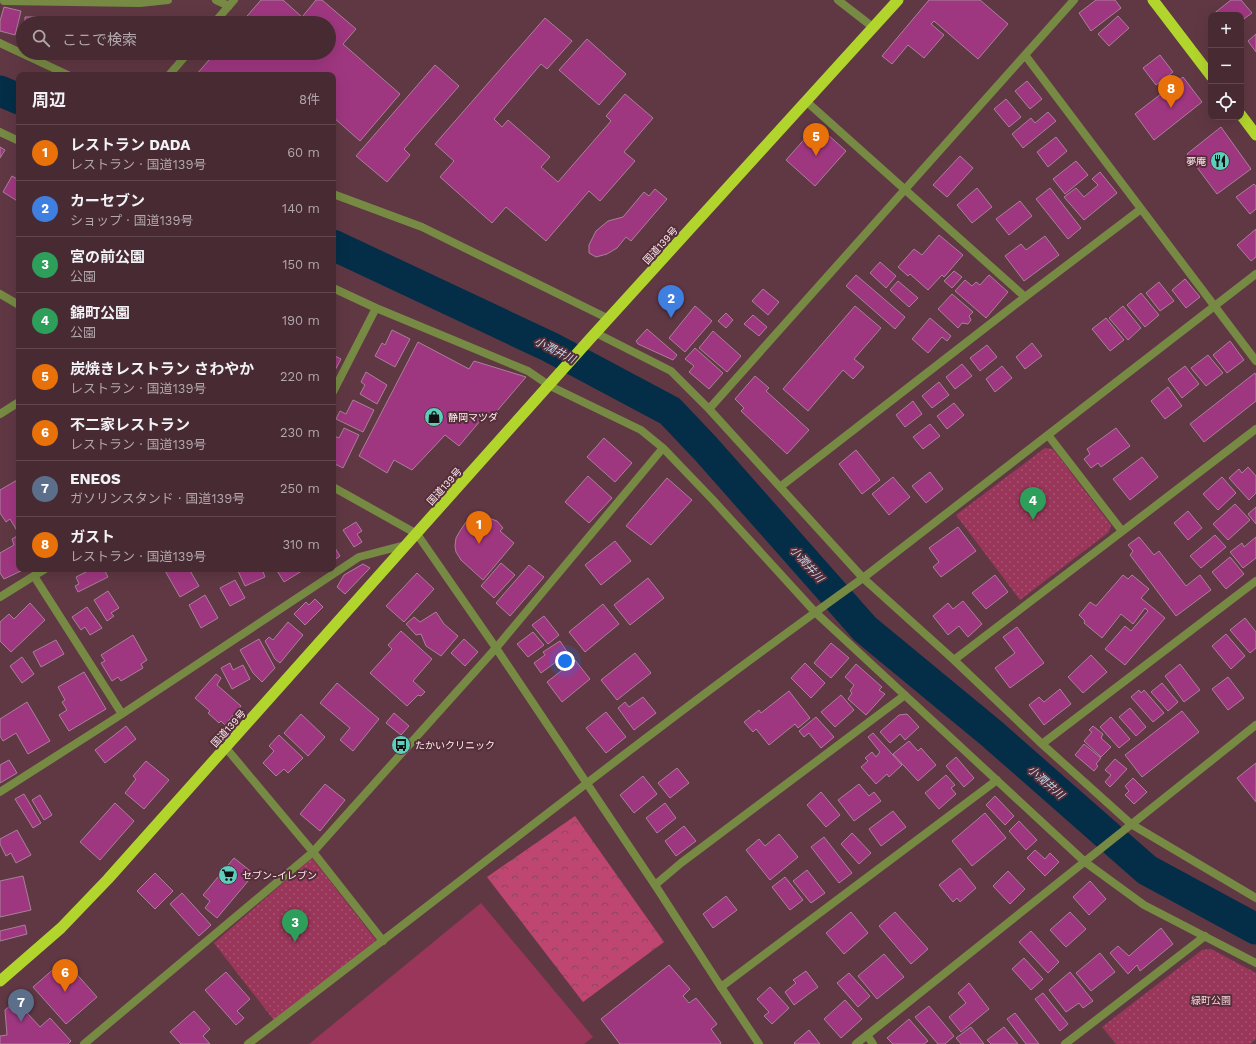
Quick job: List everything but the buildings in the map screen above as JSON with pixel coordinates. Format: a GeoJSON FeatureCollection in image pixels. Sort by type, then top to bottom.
{"type":"FeatureCollection","features":[{"type":"Feature","properties":{"kind":"highway","name":"国道139号"},"geometry":{"type":"LineString","coordinates":[[0,981],[61,928],[98,890],[592,337],[898,0]]}},
{"type":"Feature","properties":{"kind":"highway"},"geometry":{"type":"LineString","coordinates":[[1153,0],[1208,72]]}},
{"type":"Feature","properties":{"kind":"highway"},"geometry":{"type":"LineString","coordinates":[[1244,119],[1256,135]]}},
{"type":"Feature","properties":{"kind":"street"},"geometry":{"type":"LineString","coordinates":[[4,1],[140,3],[168,0]]}},
{"type":"Feature","properties":{"kind":"street"},"geometry":{"type":"LineString","coordinates":[[216,0],[231,3],[220,16]]}},
{"type":"Feature","properties":{"kind":"street"},"geometry":{"type":"LineString","coordinates":[[838,0],[874,28]]}},
{"type":"Feature","properties":{"kind":"street"},"geometry":{"type":"LineString","coordinates":[[709,409],[1074,0]]}},
{"type":"Feature","properties":{"kind":"street"},"geometry":{"type":"LineString","coordinates":[[0,43],[16,51]]}},
{"type":"Feature","properties":{"kind":"street"},"geometry":{"type":"LineString","coordinates":[[1025,54],[1256,361]]}},
{"type":"Feature","properties":{"kind":"street"},"geometry":{"type":"LineString","coordinates":[[36,60],[62,72]]}},
{"type":"Feature","properties":{"kind":"street"},"geometry":{"type":"LineString","coordinates":[[172,72],[182,60]]}},
{"type":"Feature","properties":{"kind":"street"},"geometry":{"type":"LineString","coordinates":[[807,102],[1025,297]]}},
{"type":"Feature","properties":{"kind":"street"},"geometry":{"type":"LineString","coordinates":[[0,132],[16,140]]}},
{"type":"Feature","properties":{"kind":"street"},"geometry":{"type":"LineString","coordinates":[[336,195],[422,227],[609,319]]}},
{"type":"Feature","properties":{"kind":"street"},"geometry":{"type":"LineString","coordinates":[[780,487],[1141,209]]}},
{"type":"Feature","properties":{"kind":"street"},"geometry":{"type":"LineString","coordinates":[[248,1044],[383,942],[587,783],[814,612],[863,578],[1048,434],[1216,307],[1256,274]]}},
{"type":"Feature","properties":{"kind":"street"},"geometry":{"type":"LineString","coordinates":[[336,289],[376,308],[553,382],[641,430],[663,448],[712,499],[814,612],[1085,862],[1144,905],[1256,963]]}},
{"type":"Feature","properties":{"kind":"street"},"geometry":{"type":"LineString","coordinates":[[0,294],[16,303]]}},
{"type":"Feature","properties":{"kind":"street"},"geometry":{"type":"LineString","coordinates":[[336,386],[376,308]]}},
{"type":"Feature","properties":{"kind":"street"},"geometry":{"type":"LineString","coordinates":[[592,337],[670,371],[709,409],[863,578],[954,660],[1042,744],[1131,824],[1255,897]]}},
{"type":"Feature","properties":{"kind":"street"},"geometry":{"type":"LineString","coordinates":[[0,414],[16,404]]}},
{"type":"Feature","properties":{"kind":"street"},"geometry":{"type":"LineString","coordinates":[[954,660],[1256,429]]}},
{"type":"Feature","properties":{"kind":"street"},"geometry":{"type":"LineString","coordinates":[[1048,434],[1122,531]]}},
{"type":"Feature","properties":{"kind":"street"},"geometry":{"type":"LineString","coordinates":[[84,1044],[313,852],[496,648],[663,448]]}},
{"type":"Feature","properties":{"kind":"street"},"geometry":{"type":"LineString","coordinates":[[336,489],[417,534],[587,783],[759,1044]]}},
{"type":"Feature","properties":{"kind":"street"},"geometry":{"type":"LineString","coordinates":[[0,792],[122,714],[359,557],[406,545]]}},
{"type":"Feature","properties":{"kind":"street"},"geometry":{"type":"LineString","coordinates":[[0,597],[40,572]]}},
{"type":"Feature","properties":{"kind":"street"},"geometry":{"type":"LineString","coordinates":[[34,576],[122,714]]}},
{"type":"Feature","properties":{"kind":"street"},"geometry":{"type":"LineString","coordinates":[[1042,744],[1256,581]]}},
{"type":"Feature","properties":{"kind":"street"},"geometry":{"type":"LineString","coordinates":[[655,885],[688,858],[905,695]]}},
{"type":"Feature","properties":{"kind":"street"},"geometry":{"type":"LineString","coordinates":[[856,1044],[1256,725]]}},
{"type":"Feature","properties":{"kind":"street"},"geometry":{"type":"LineString","coordinates":[[226,748],[313,852],[383,942]]}},
{"type":"Feature","properties":{"kind":"street"},"geometry":{"type":"LineString","coordinates":[[721,987],[997,780]]}},
{"type":"Feature","properties":{"kind":"street"},"geometry":{"type":"LineString","coordinates":[[1065,1044],[1205,936]]}},
{"type":"Feature","properties":{"kind":"street"},"geometry":{"type":"LineString","coordinates":[[867,1035],[874,1044]]}},
{"type":"Feature","properties":{"kind":"green space"},"geometry":{"type":"Polygon","coordinates":[[[1045,448],[1053,449],[1111,525],[1109,532],[1020,600],[956,515],[1045,448]]]}},
{"type":"Feature","properties":{"kind":"green space"},"geometry":{"type":"Polygon","coordinates":[[[575,816],[664,942],[583,1002],[487,877],[575,816]]]}},
{"type":"Feature","properties":{"kind":"green space"},"geometry":{"type":"Polygon","coordinates":[[[312,858],[376,940],[276,1023],[214,943],[312,858]]]}},
{"type":"Feature","properties":{"kind":"green space"},"geometry":{"type":"Polygon","coordinates":[[[481,903],[593,1037],[584,1044],[309,1044],[481,903]]]}},
{"type":"Feature","properties":{"kind":"green space","name":"緑町公園"},"geometry":{"type":"Polygon","coordinates":[[[1211,949],[1256,973],[1256,1039],[1250,1044],[1116,1044],[1102,1027],[1202,950],[1211,949]]]}},
{"type":"Feature","properties":{"kind":"waterway","name":"小潤井川"},"geometry":{"type":"LineString","coordinates":[[0,91],[16,98]]}},
{"type":"Feature","properties":{"kind":"waterway","name":"小潤井川"},"geometry":{"type":"LineString","coordinates":[[336,246],[550,347],[670,411],[706,449],[865,629],[991,733],[1147,870],[1256,929]]}},
{"type":"Feature","properties":{"kind":"place","name":"ガスト"},"geometry":{"type":"Point","coordinates":[1171,108]}},
{"type":"Feature","properties":{"kind":"place","name":"炭焼きレストラン さわやか"},"geometry":{"type":"Point","coordinates":[816,156]}},
{"type":"Feature","properties":{"kind":"place","name":"夢庵"},"geometry":{"type":"Point","coordinates":[1220,161]}},
{"type":"Feature","properties":{"kind":"place","name":"カーセブン"},"geometry":{"type":"Point","coordinates":[671,318]}},
{"type":"Feature","properties":{"kind":"place","name":"静岡マツダ"},"geometry":{"type":"Point","coordinates":[434,417]}},
{"type":"Feature","properties":{"kind":"place","name":"錦町公園"},"geometry":{"type":"Point","coordinates":[1033,520]}},
{"type":"Feature","properties":{"kind":"place","name":"レストラン DADA"},"geometry":{"type":"Point","coordinates":[479,544]}},
{"type":"Feature","properties":{"kind":"place","name":"たかいクリニック"},"geometry":{"type":"Point","coordinates":[401,745]}},
{"type":"Feature","properties":{"kind":"place","name":"セブン-イレブン"},"geometry":{"type":"Point","coordinates":[228,875]}},
{"type":"Feature","properties":{"kind":"place","name":"宮の前公園"},"geometry":{"type":"Point","coordinates":[295,942]}},
{"type":"Feature","properties":{"kind":"place","name":"不二家レストラン"},"geometry":{"type":"Point","coordinates":[65,992]}},
{"type":"Feature","properties":{"kind":"place","name":"ENEOS"},"geometry":{"type":"Point","coordinates":[21,1022]}}]}
